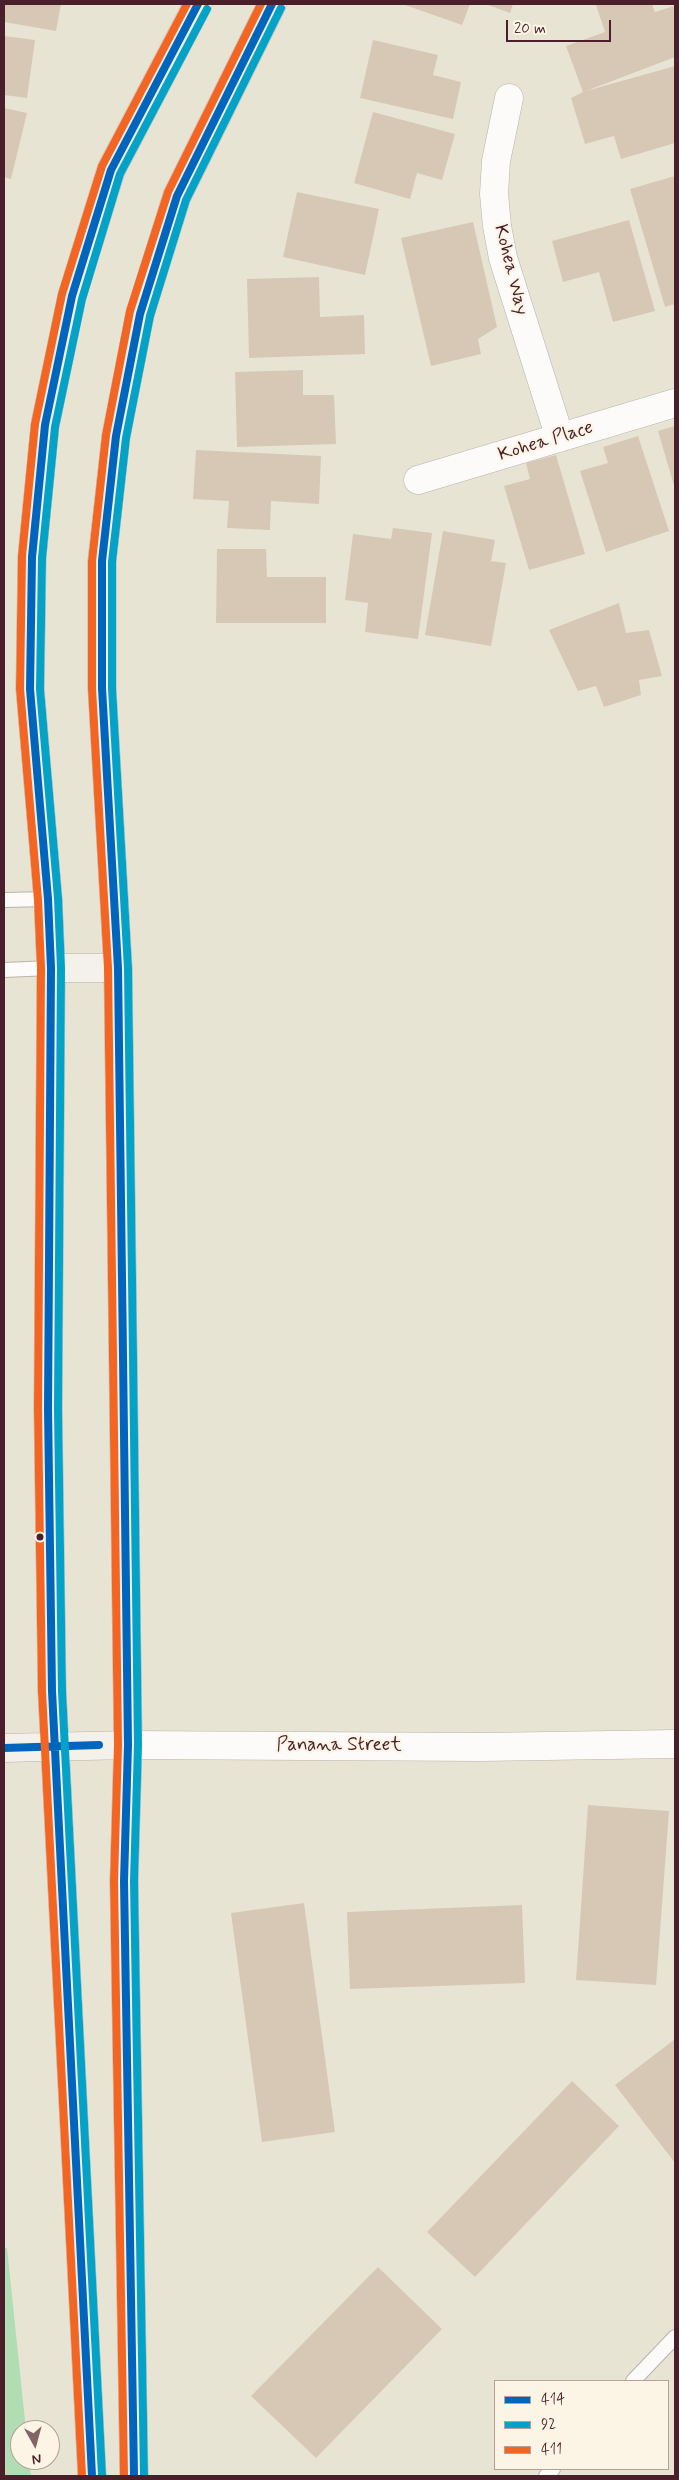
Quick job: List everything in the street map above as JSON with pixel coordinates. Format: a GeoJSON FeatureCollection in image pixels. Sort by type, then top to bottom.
{"type":"FeatureCollection","features":[{"type":"Feature","properties":{"kind":"main road"},"geometry":{"type":"LineString","coordinates":[[92,2476],[54,1747],[48,1408],[51,968],[48,899],[30,689],[32,557],[45,425],[72,296],[111,170],[198,4]]}},
{"type":"Feature","properties":{"kind":"main road"},"geometry":{"type":"LineString","coordinates":[[134,2476],[124,1881],[128,1744],[118,968],[102,688],[102,561],[116,436],[140,314],[177,196],[272,4]]}},
{"type":"Feature","properties":{"kind":"main road"},"geometry":{"type":"LineString","coordinates":[[51,968],[118,968]]}},
{"type":"Feature","properties":{"kind":"main road","name":"Panana Street"},"geometry":{"type":"LineString","coordinates":[[4,1748],[128,1744]]}},
{"type":"Feature","properties":{"kind":"street","name":"Kohea Way"},"geometry":{"type":"LineString","coordinates":[[509,98],[496,161],[494,194],[497,226],[505,266],[560,438]]}},
{"type":"Feature","properties":{"kind":"street","name":"Kohea Place"},"geometry":{"type":"LineString","coordinates":[[418,480],[675,403]]}},
{"type":"Feature","properties":{"kind":"street","name":"Panana Street"},"geometry":{"type":"LineString","coordinates":[[128,1744],[482,1747],[675,1744]]}},
{"type":"Feature","properties":{"kind":"lane"},"geometry":{"type":"LineString","coordinates":[[4,900],[48,899]]}},
{"type":"Feature","properties":{"kind":"lane"},"geometry":{"type":"LineString","coordinates":[[4,970],[51,968]]}},
{"type":"Feature","properties":{"kind":"lane"},"geometry":{"type":"LineString","coordinates":[[634,2380],[675,2337]]}},
{"type":"Feature","properties":{"kind":"green space"},"geometry":{"type":"Polygon","coordinates":[[[4,2248],[7,2248],[25,2420],[10,2420],[10,2470],[30,2470],[31,2476],[4,2476],[4,2248]]]}},
{"type":"Feature","properties":{"kind":"building"},"geometry":{"type":"Polygon","coordinates":[[[4,4],[61,4],[56,31],[4,22],[4,4]]]}},
{"type":"Feature","properties":{"kind":"building"},"geometry":{"type":"Polygon","coordinates":[[[402,4],[470,4],[462,25],[402,4]]]}},
{"type":"Feature","properties":{"kind":"building"},"geometry":{"type":"Polygon","coordinates":[[[485,4],[513,4],[510,13],[485,4]]]}},
{"type":"Feature","properties":{"kind":"building"},"geometry":{"type":"Polygon","coordinates":[[[652,4],[655,12],[674,6],[675,57],[586,91],[675,66],[675,143],[621,159],[614,136],[585,144],[571,98],[583,92],[566,46],[605,32],[596,5],[652,4]]]}},
{"type":"Feature","properties":{"kind":"building"},"geometry":{"type":"Polygon","coordinates":[[[4,36],[35,40],[27,98],[4,95],[4,36]]]}},
{"type":"Feature","properties":{"kind":"building"},"geometry":{"type":"Polygon","coordinates":[[[373,40],[438,55],[433,75],[461,82],[453,119],[360,98],[373,40]]]}},
{"type":"Feature","properties":{"kind":"building"},"geometry":{"type":"Polygon","coordinates":[[[4,108],[27,113],[11,179],[4,177],[4,108]]]}},
{"type":"Feature","properties":{"kind":"building"},"geometry":{"type":"Polygon","coordinates":[[[373,112],[455,134],[442,180],[417,173],[410,199],[354,183],[373,112]]]}},
{"type":"Feature","properties":{"kind":"building"},"geometry":{"type":"Polygon","coordinates":[[[675,176],[675,304],[665,307],[630,189],[675,176]]]}},
{"type":"Feature","properties":{"kind":"building"},"geometry":{"type":"Polygon","coordinates":[[[297,192],[379,209],[365,275],[283,257],[297,192]]]}},
{"type":"Feature","properties":{"kind":"building"},"geometry":{"type":"Polygon","coordinates":[[[629,220],[655,311],[613,322],[599,272],[563,282],[552,241],[629,220]]]}},
{"type":"Feature","properties":{"kind":"building"},"geometry":{"type":"Polygon","coordinates":[[[473,222],[497,327],[478,339],[481,354],[431,366],[401,238],[473,222]]]}},
{"type":"Feature","properties":{"kind":"building"},"geometry":{"type":"Polygon","coordinates":[[[319,277],[320,317],[364,315],[365,354],[249,358],[247,279],[319,277]]]}},
{"type":"Feature","properties":{"kind":"building"},"geometry":{"type":"Polygon","coordinates":[[[303,370],[303,395],[334,395],[336,444],[237,447],[235,372],[303,370]]]}},
{"type":"Feature","properties":{"kind":"building"},"geometry":{"type":"Polygon","coordinates":[[[675,426],[675,489],[658,431],[675,426]]]}},
{"type":"Feature","properties":{"kind":"building"},"geometry":{"type":"Polygon","coordinates":[[[638,436],[669,531],[606,552],[580,471],[608,463],[603,447],[638,436]]]}},
{"type":"Feature","properties":{"kind":"building"},"geometry":{"type":"Polygon","coordinates":[[[196,450],[321,456],[319,504],[271,501],[270,530],[227,528],[229,501],[193,499],[196,450]]]}},
{"type":"Feature","properties":{"kind":"building"},"geometry":{"type":"Polygon","coordinates":[[[556,455],[585,554],[529,570],[504,486],[530,479],[526,463],[556,455]]]}},
{"type":"Feature","properties":{"kind":"building"},"geometry":{"type":"Polygon","coordinates":[[[393,528],[432,533],[418,639],[365,632],[368,603],[345,600],[353,534],[391,539],[393,528]]]}},
{"type":"Feature","properties":{"kind":"building"},"geometry":{"type":"Polygon","coordinates":[[[443,531],[495,540],[491,561],[506,563],[491,646],[425,635],[443,531]]]}},
{"type":"Feature","properties":{"kind":"building"},"geometry":{"type":"Polygon","coordinates":[[[217,549],[266,549],[267,577],[326,577],[326,623],[216,623],[217,549]]]}},
{"type":"Feature","properties":{"kind":"building"},"geometry":{"type":"Polygon","coordinates":[[[619,603],[626,633],[649,630],[662,676],[639,680],[641,695],[604,707],[596,686],[578,691],[549,630],[619,603]]]}},
{"type":"Feature","properties":{"kind":"building"},"geometry":{"type":"Polygon","coordinates":[[[588,1805],[669,1811],[656,1985],[576,1980],[588,1805]]]}},
{"type":"Feature","properties":{"kind":"building"},"geometry":{"type":"Polygon","coordinates":[[[304,1903],[335,2132],[262,2142],[231,1913],[304,1903]]]}},
{"type":"Feature","properties":{"kind":"building"},"geometry":{"type":"Polygon","coordinates":[[[522,1905],[525,1983],[350,1989],[347,1912],[522,1905]]]}},
{"type":"Feature","properties":{"kind":"building"},"geometry":{"type":"Polygon","coordinates":[[[675,2039],[675,2163],[615,2085],[675,2039]]]}},
{"type":"Feature","properties":{"kind":"building"},"geometry":{"type":"Polygon","coordinates":[[[572,2081],[619,2126],[475,2277],[427,2232],[572,2081]]]}},
{"type":"Feature","properties":{"kind":"building"},"geometry":{"type":"Polygon","coordinates":[[[378,2267],[442,2329],[316,2458],[251,2396],[378,2267]]]}},
{"type":"Feature","properties":{"kind":"transit line","name":"411"},"geometry":{"type":"LineString","coordinates":[[82,2476],[42,1691],[38,1408],[41,968],[38,900],[20,689],[22,556],[35,424],[62,294],[102,166],[187,4]]}},
{"type":"Feature","properties":{"kind":"transit line","name":"414"},"geometry":{"type":"LineString","coordinates":[[92,2476],[52,1691],[48,1408],[51,968],[48,899],[30,689],[32,557],[45,425],[72,296],[111,170],[198,4]]}},
{"type":"Feature","properties":{"kind":"transit line","name":"411"},"geometry":{"type":"LineString","coordinates":[[124,2476],[114,1881],[118,1745],[108,968],[92,689],[92,561],[106,435],[130,311],[168,192],[261,4]]}},
{"type":"Feature","properties":{"kind":"transit line","name":"414"},"geometry":{"type":"LineString","coordinates":[[134,2476],[124,1881],[128,1745],[118,968],[102,688],[102,561],[116,436],[140,314],[177,196],[272,4]]}},
{"type":"Feature","properties":{"kind":"transit line","name":"92"},"geometry":{"type":"LineString","coordinates":[[144,2476],[134,1881],[138,1745],[128,968],[112,688],[112,562],[126,438],[150,316],[186,200],[281,8]]}},
{"type":"Feature","properties":{"kind":"transit line","name":"92"},"geometry":{"type":"LineString","coordinates":[[102,2475],[62,1691],[58,1408],[61,968],[58,898],[40,689],[42,558],[55,427],[82,299],[120,174],[207,9]]}},
{"type":"Feature","properties":{"kind":"transit line","name":"414"},"geometry":{"type":"LineString","coordinates":[[4,1748],[99,1745]]}}]}
